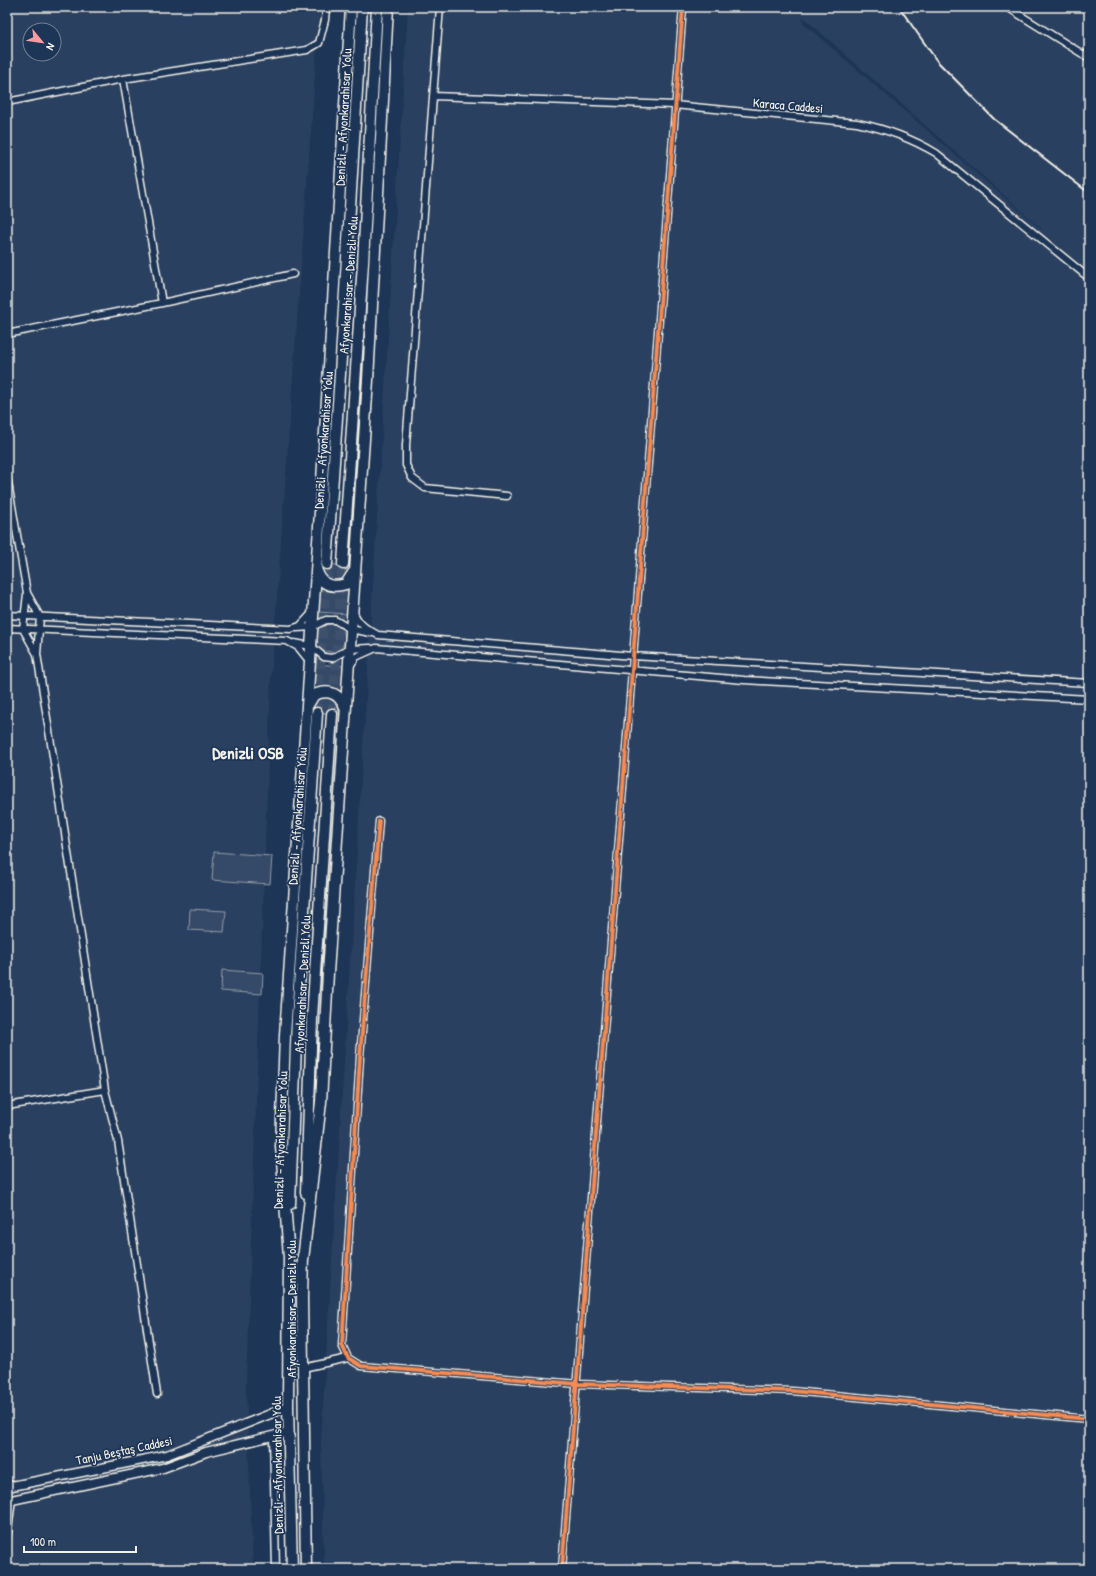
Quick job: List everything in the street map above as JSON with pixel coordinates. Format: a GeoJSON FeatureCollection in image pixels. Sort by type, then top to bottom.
{"type":"FeatureCollection","features":[{"type":"Feature","properties":{"kind":"highway"},"geometry":{"type":"LineString","coordinates":[[289,1258],[281,1146],[285,1035],[341,191],[350,7]]}},
{"type":"Feature","properties":{"kind":"highway","name":"Denizli - Afyonkarahisar Yolu"},"geometry":{"type":"LineString","coordinates":[[327,564],[362,7]]}},
{"type":"Feature","properties":{"kind":"highway","name":"Afyonkarahisar - Denizli Yolu"},"geometry":{"type":"LineString","coordinates":[[343,564],[363,263],[376,7]]}},
{"type":"Feature","properties":{"kind":"highway"},"geometry":{"type":"LineString","coordinates":[[303,1260],[320,1109],[350,630],[368,380],[388,7]]}},
{"type":"Feature","properties":{"kind":"highway"},"geometry":{"type":"LineString","coordinates":[[317,570],[323,582],[330,586],[346,584],[354,570]]}},
{"type":"Feature","properties":{"kind":"highway"},"geometry":{"type":"LineString","coordinates":[[306,710],[314,695],[327,692],[336,694],[342,700],[345,710]]}},
{"type":"Feature","properties":{"kind":"highway","name":"Denizli - Afyonkarahisar Yolu"},"geometry":{"type":"LineString","coordinates":[[292,1569],[288,1408],[289,1258],[297,1017],[317,713]]}},
{"type":"Feature","properties":{"kind":"highway","name":"Afyonkarahisar - Denizli Yolu"},"geometry":{"type":"LineString","coordinates":[[306,1569],[303,1260],[312,1018],[332,714]]}},
{"type":"Feature","properties":{"kind":"street"},"geometry":{"type":"LineString","coordinates":[[7,102],[123,79],[307,50],[319,43],[325,20],[326,7]]}},
{"type":"Feature","properties":{"kind":"street"},"geometry":{"type":"LineString","coordinates":[[440,7],[406,445],[406,465],[412,478],[425,488],[507,496]]}},
{"type":"Feature","properties":{"kind":"street"},"geometry":{"type":"LineString","coordinates":[[562,1569],[578,1384],[674,105],[683,7]]}},
{"type":"Feature","properties":{"kind":"street"},"geometry":{"type":"LineString","coordinates":[[1007,7],[1089,58]]}},
{"type":"Feature","properties":{"kind":"street"},"geometry":{"type":"LineString","coordinates":[[123,79],[162,303]]}},
{"type":"Feature","properties":{"kind":"street","name":"Karaca Caddesi"},"geometry":{"type":"LineString","coordinates":[[433,96],[674,105],[857,123],[884,128],[912,139],[936,153],[1089,278]]}},
{"type":"Feature","properties":{"kind":"street"},"geometry":{"type":"LineString","coordinates":[[7,334],[162,303],[293,274]]}},
{"type":"Feature","properties":{"kind":"street"},"geometry":{"type":"LineString","coordinates":[[7,477],[27,592],[40,618],[37,654],[105,1090],[118,1141],[157,1394]]}},
{"type":"Feature","properties":{"kind":"street"},"geometry":{"type":"LineString","coordinates":[[27,592],[23,616],[23,629],[37,654]]}},
{"type":"Feature","properties":{"kind":"street"},"geometry":{"type":"LineString","coordinates":[[352,609],[356,620],[362,626],[378,635]]}},
{"type":"Feature","properties":{"kind":"street"},"geometry":{"type":"LineString","coordinates":[[291,629],[300,626],[314,612]]}},
{"type":"Feature","properties":{"kind":"street"},"geometry":{"type":"LineString","coordinates":[[7,615],[40,618],[291,629],[312,627],[326,620],[335,620],[350,630],[378,635],[633,656],[1089,683]]}},
{"type":"Feature","properties":{"kind":"street"},"geometry":{"type":"LineString","coordinates":[[7,628],[287,641],[311,646],[317,653],[324,657],[332,658],[349,649],[376,648],[744,680],[1089,699]]}},
{"type":"Feature","properties":{"kind":"street"},"geometry":{"type":"LineString","coordinates":[[287,641],[298,647],[310,662]]}},
{"type":"Feature","properties":{"kind":"street"},"geometry":{"type":"LineString","coordinates":[[348,669],[356,657],[376,648]]}},
{"type":"Feature","properties":{"kind":"street"},"geometry":{"type":"LineString","coordinates":[[379,821],[360,1056],[342,1345],[348,1358],[361,1366],[578,1384],[792,1391],[1089,1419]]}},
{"type":"Feature","properties":{"kind":"street"},"geometry":{"type":"LineString","coordinates":[[7,1106],[105,1090]]}},
{"type":"Feature","properties":{"kind":"street"},"geometry":{"type":"LineString","coordinates":[[303,1368],[348,1358]]}},
{"type":"Feature","properties":{"kind":"street","name":"Tanju Beştaş Caddesi"},"geometry":{"type":"LineString","coordinates":[[9,1486],[167,1455],[288,1408]]}},
{"type":"Feature","properties":{"kind":"street","name":"Tanju Beştaş Caddesi"},"geometry":{"type":"LineString","coordinates":[[10,1500],[163,1468],[206,1452],[289,1432]]}},
{"type":"Feature","properties":{"kind":"street"},"geometry":{"type":"LineString","coordinates":[[273,1436],[276,1569]]}},
{"type":"Feature","properties":{"kind":"street"},"geometry":{"type":"LineString","coordinates":[[7,1539],[10,1500],[9,1486]]}},
{"type":"Feature","properties":{"kind":"shaded area"},"geometry":{"type":"Polygon","coordinates":[[[7,7],[320,7],[271,679],[246,1386],[253,1569],[7,1569],[7,7]]]}},
{"type":"Feature","properties":{"kind":"shaded area"},"geometry":{"type":"Polygon","coordinates":[[[408,7],[1089,7],[1089,1569],[324,1569],[321,1441],[408,7]],[[802,16],[803,23],[1041,228],[802,16]]]}},
{"type":"Feature","properties":{"kind":"shaded area"},"geometry":{"type":"Polygon","coordinates":[[[321,564],[350,566],[350,569],[346,576],[337,583],[328,580],[321,570],[321,564]]]}},
{"type":"Feature","properties":{"kind":"shaded area"},"geometry":{"type":"Polygon","coordinates":[[[320,586],[334,590],[342,590],[349,587],[347,614],[318,612],[320,586]]]}},
{"type":"Feature","properties":{"kind":"shaded area"},"geometry":{"type":"Polygon","coordinates":[[[331,624],[341,628],[345,638],[341,648],[331,652],[321,648],[317,638],[321,628],[331,624]]]}},
{"type":"Feature","properties":{"kind":"shaded area"},"geometry":{"type":"Polygon","coordinates":[[[314,664],[344,666],[342,694],[328,688],[312,692],[314,664]]]}},
{"type":"Feature","properties":{"kind":"shaded area"},"geometry":{"type":"Polygon","coordinates":[[[327,696],[335,698],[338,704],[339,714],[311,712],[316,701],[327,696]]]}},
{"type":"Feature","properties":{"kind":"shaded area"},"geometry":{"type":"Polygon","coordinates":[[[214,852],[272,856],[270,884],[212,880],[214,852]]]}},
{"type":"Feature","properties":{"kind":"shaded area"},"geometry":{"type":"Polygon","coordinates":[[[190,909],[226,911],[224,932],[189,930],[190,909]]]}},
{"type":"Feature","properties":{"kind":"shaded area"},"geometry":{"type":"Polygon","coordinates":[[[222,970],[263,973],[262,994],[221,991],[222,970]]]}},
{"type":"Feature","properties":{"kind":"tunnel"},"geometry":{"type":"LineString","coordinates":[[317,713],[327,564]]}},
{"type":"Feature","properties":{"kind":"tunnel"},"geometry":{"type":"LineString","coordinates":[[332,714],[343,564]]}},
{"type":"Feature","properties":{"kind":"railway"},"geometry":{"type":"LineString","coordinates":[[899,7],[937,61],[994,119],[1089,193]]}},
{"type":"Feature","properties":{"kind":"cycle path"},"geometry":{"type":"LineString","coordinates":[[562,1569],[594,1179],[652,397],[683,7]]}},
{"type":"Feature","properties":{"kind":"cycle path"},"geometry":{"type":"LineString","coordinates":[[379,821],[360,1057],[342,1345],[348,1358],[361,1366],[578,1384],[792,1391],[1089,1419]]}},
{"type":"Feature","properties":{"kind":"district","name":"Denizli OSB"},"geometry":{"type":"Point","coordinates":[248,753]}}]}
